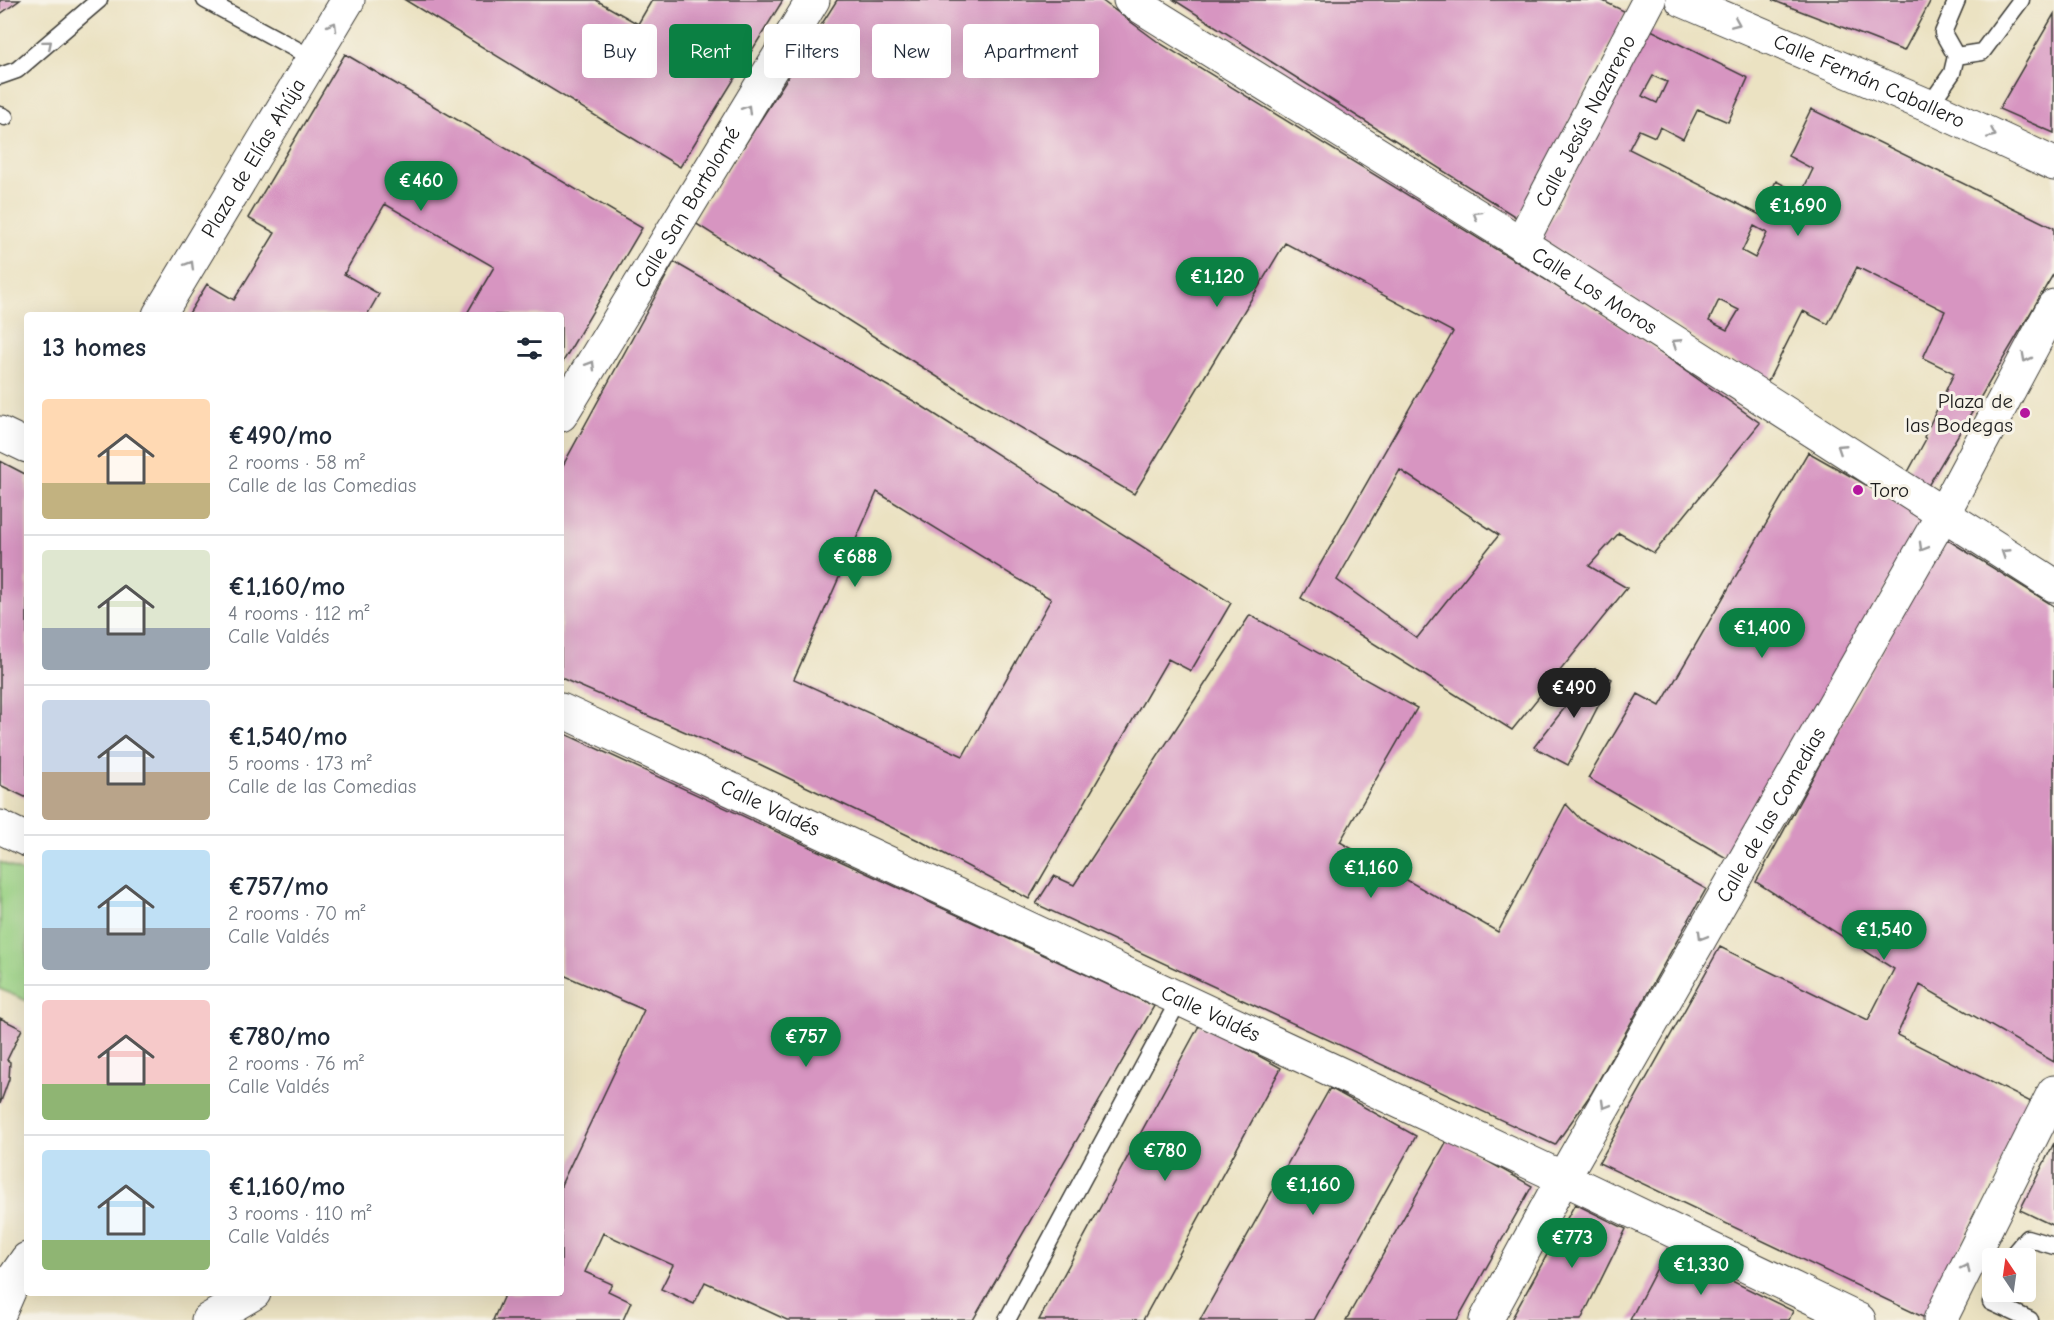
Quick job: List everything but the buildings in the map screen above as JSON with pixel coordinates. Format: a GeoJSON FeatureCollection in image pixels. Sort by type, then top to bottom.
{"type":"FeatureCollection","features":[{"type":"Feature","properties":{"kind":"street","name":"Plaza de Elías Ahúja"},"geometry":{"type":"LineString","coordinates":[[161,312],[348,0]]}},
{"type":"Feature","properties":{"kind":"street","name":"Calle San Bartolomé"},"geometry":{"type":"LineString","coordinates":[[564,410],[813,0]]}},
{"type":"Feature","properties":{"kind":"street","name":"Calle Los Moros"},"geometry":{"type":"LineString","coordinates":[[1130,0],[1521,243],[2054,585]]}},
{"type":"Feature","properties":{"kind":"street","name":"Calle Jesús Nazareno"},"geometry":{"type":"LineString","coordinates":[[1521,243],[1649,0]]}},
{"type":"Feature","properties":{"kind":"street","name":"Calle Fernán Caballero"},"geometry":{"type":"LineString","coordinates":[[1682,0],[1929,106],[2054,164]]}},
{"type":"Feature","properties":{"kind":"street","name":"Calle de las Comedias"},"geometry":{"type":"LineString","coordinates":[[1486,1320],[1563,1178],[1943,514],[2054,306]]}},
{"type":"Feature","properties":{"kind":"street"},"geometry":{"type":"LineString","coordinates":[[0,433],[24,445]]}},
{"type":"Feature","properties":{"kind":"street","name":"Calle Valdés"},"geometry":{"type":"LineString","coordinates":[[564,711],[1563,1178],[1859,1320]]}},
{"type":"Feature","properties":{"kind":"street"},"geometry":{"type":"LineString","coordinates":[[0,827],[24,839]]}},
{"type":"Feature","properties":{"kind":"street"},"geometry":{"type":"LineString","coordinates":[[1940,1320],[2054,1092]]}},
{"type":"Feature","properties":{"kind":"street"},"geometry":{"type":"LineString","coordinates":[[0,1312],[14,1267]]}},
{"type":"Feature","properties":{"kind":"street"},"geometry":{"type":"LineString","coordinates":[[208,1320],[249,1296]]}},
{"type":"Feature","properties":{"kind":"lane"},"geometry":{"type":"LineString","coordinates":[[0,76],[17,70],[99,0]]}},
{"type":"Feature","properties":{"kind":"lane"},"geometry":{"type":"LineString","coordinates":[[205,0],[314,59]]}},
{"type":"Feature","properties":{"kind":"lane"},"geometry":{"type":"LineString","coordinates":[[1929,106],[1952,73],[1956,56],[1943,33],[1958,0]]}},
{"type":"Feature","properties":{"kind":"lane"},"geometry":{"type":"LineString","coordinates":[[1956,56],[1982,52],[2021,0]]}},
{"type":"Feature","properties":{"kind":"lane"},"geometry":{"type":"LineString","coordinates":[[1007,1320],[1179,1000]]}},
{"type":"Feature","properties":{"kind":"lane"},"geometry":{"type":"LineString","coordinates":[[2018,1248],[2027,1238],[2054,1246]]}},
{"type":"Feature","properties":{"kind":"lane"},"geometry":{"type":"LineString","coordinates":[[1991,1302],[2009,1315],[2030,1320]]}},
{"type":"Feature","properties":{"kind":"green space"},"geometry":{"type":"Polygon","coordinates":[[[0,862],[24,873],[24,1000],[0,989],[0,862]]]}},
{"type":"Feature","properties":{"kind":"place","name":"Plaza de las Bodegas"},"geometry":{"type":"Point","coordinates":[2025,413]}},
{"type":"Feature","properties":{"kind":"place","name":"Toro"},"geometry":{"type":"Point","coordinates":[1858,490]}}]}
